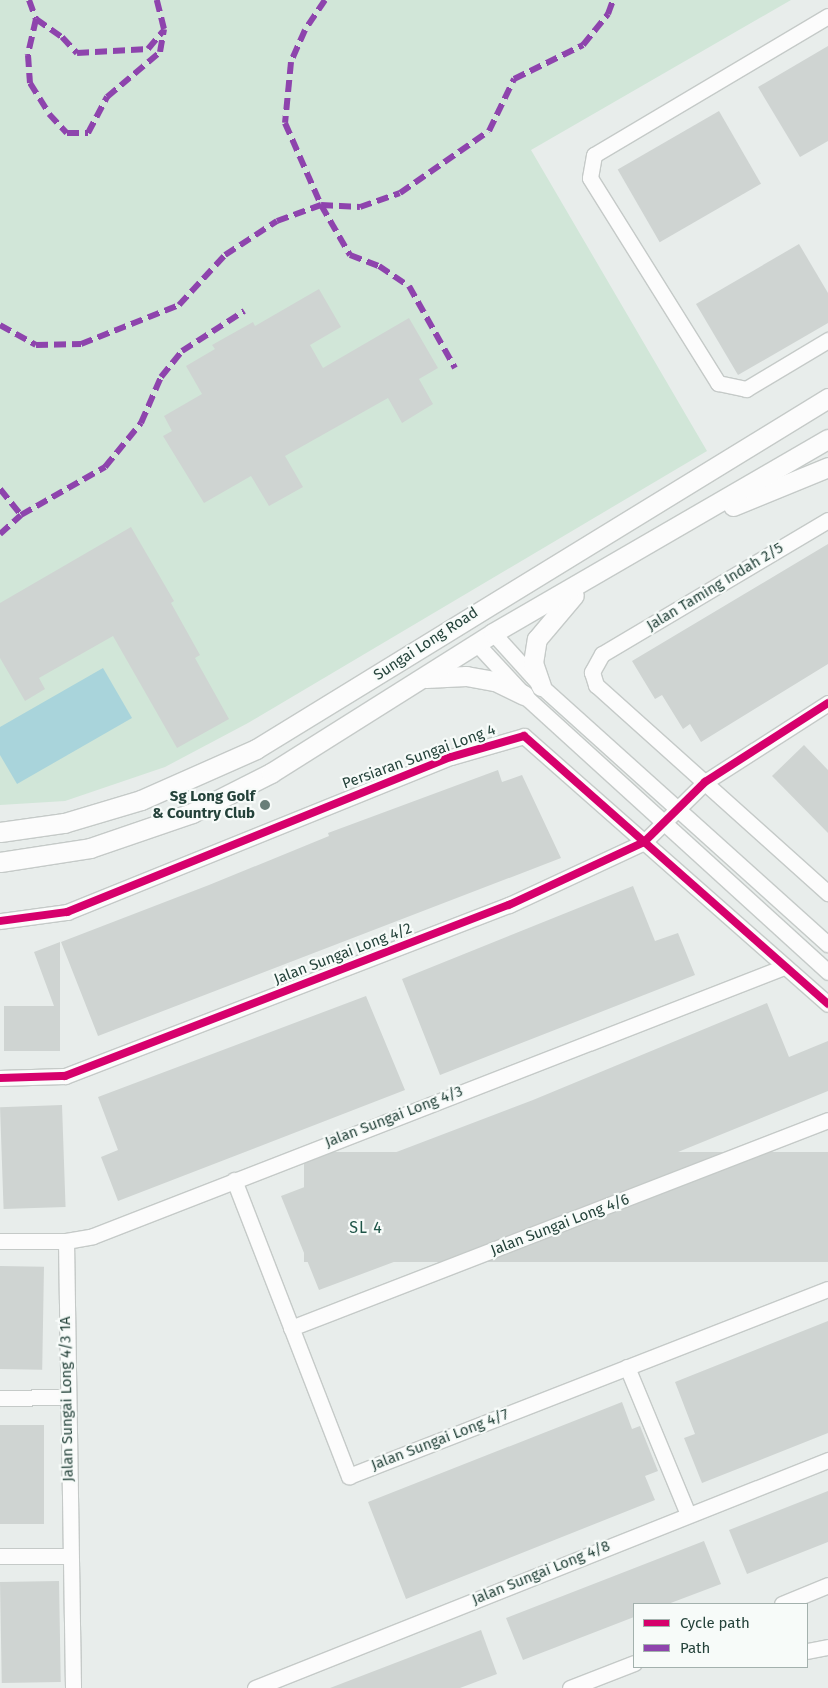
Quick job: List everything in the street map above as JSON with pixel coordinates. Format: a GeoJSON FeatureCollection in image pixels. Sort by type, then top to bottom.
{"type":"FeatureCollection","features":[{"type":"Feature","properties":{"kind":"street"},"geometry":{"type":"LineString","coordinates":[[828,16],[594,155],[590,178],[718,383],[746,389],[828,340]]}},
{"type":"Feature","properties":{"kind":"street","name":"Sungai Long Road"},"geometry":{"type":"LineString","coordinates":[[0,832],[64,823],[141,800],[256,749],[350,698],[454,626],[828,398]]}},
{"type":"Feature","properties":{"kind":"street","name":"Sungai Long Road"},"geometry":{"type":"LineString","coordinates":[[0,862],[90,848],[192,813],[271,773],[423,679],[483,635],[594,578],[828,439]]}},
{"type":"Feature","properties":{"kind":"street"},"geometry":{"type":"LineString","coordinates":[[669,532],[828,467]]}},
{"type":"Feature","properties":{"kind":"street","name":"Jalan Taming Indah 2/5"},"geometry":{"type":"LineString","coordinates":[[705,782],[596,685],[592,672],[602,654],[828,520]]}},
{"type":"Feature","properties":{"kind":"street"},"geometry":{"type":"LineString","coordinates":[[541,686],[533,663],[537,639],[562,606],[594,578]]}},
{"type":"Feature","properties":{"kind":"street"},"geometry":{"type":"LineString","coordinates":[[483,635],[496,600]]}},
{"type":"Feature","properties":{"kind":"street"},"geometry":{"type":"LineString","coordinates":[[454,626],[483,635],[828,944]]}},
{"type":"Feature","properties":{"kind":"street"},"geometry":{"type":"LineString","coordinates":[[483,635],[524,695],[662,823],[828,972]]}},
{"type":"Feature","properties":{"kind":"street"},"geometry":{"type":"LineString","coordinates":[[423,679],[466,676],[495,681],[524,695]]}},
{"type":"Feature","properties":{"kind":"street"},"geometry":{"type":"LineString","coordinates":[[338,732],[350,698],[384,704]]}},
{"type":"Feature","properties":{"kind":"street","name":"Jalan Sungai Long 4/2"},"geometry":{"type":"LineString","coordinates":[[0,1078],[66,1076],[509,905],[644,842],[705,782],[828,703]]}},
{"type":"Feature","properties":{"kind":"street","name":"Persiaran Sungai Long 4"},"geometry":{"type":"LineString","coordinates":[[0,921],[67,912],[451,756],[514,736],[533,741],[784,967],[828,1004]]}},
{"type":"Feature","properties":{"kind":"street"},"geometry":{"type":"LineString","coordinates":[[705,782],[828,892]]}},
{"type":"Feature","properties":{"kind":"street","name":"Jalan Sungai Long 4/3"},"geometry":{"type":"LineString","coordinates":[[0,1241],[66,1241],[93,1236],[784,967]]}},
{"type":"Feature","properties":{"kind":"street","name":"Jalan Sungai Long 4/6"},"geometry":{"type":"LineString","coordinates":[[291,1328],[828,1120]]}},
{"type":"Feature","properties":{"kind":"street","name":"Jalan Sungai Long 4/7"},"geometry":{"type":"LineString","coordinates":[[234,1180],[349,1476],[828,1289]]}},
{"type":"Feature","properties":{"kind":"street","name":"Jalan Sungai Long 4/3 1A"},"geometry":{"type":"LineString","coordinates":[[66,1241],[66,1397],[73,1688]]}},
{"type":"Feature","properties":{"kind":"street"},"geometry":{"type":"LineString","coordinates":[[627,1367],[688,1514]]}},
{"type":"Feature","properties":{"kind":"street"},"geometry":{"type":"LineString","coordinates":[[0,1398],[66,1397]]}},
{"type":"Feature","properties":{"kind":"street","name":"Jalan Sungai Long 4/8"},"geometry":{"type":"LineString","coordinates":[[255,1688],[688,1514],[828,1460]]}},
{"type":"Feature","properties":{"kind":"street"},"geometry":{"type":"LineString","coordinates":[[0,1556],[70,1556]]}},
{"type":"Feature","properties":{"kind":"street"},"geometry":{"type":"LineString","coordinates":[[784,1603],[828,1585]]}},
{"type":"Feature","properties":{"kind":"street"},"geometry":{"type":"LineString","coordinates":[[808,1651],[828,1646]]}},
{"type":"Feature","properties":{"kind":"street"},"geometry":{"type":"LineString","coordinates":[[570,1688],[633,1663]]}},
{"type":"Feature","properties":{"kind":"green space"},"geometry":{"type":"Polygon","coordinates":[[[0,0],[791,0],[531,150],[707,451],[248,723],[165,767],[65,801],[0,805],[0,0]]]}},
{"type":"Feature","properties":{"kind":"water"},"geometry":{"type":"Polygon","coordinates":[[[103,668],[132,718],[17,784],[0,755],[0,727],[103,668]]]}},
{"type":"Feature","properties":{"kind":"building"},"geometry":{"type":"Polygon","coordinates":[[[828,46],[828,141],[800,157],[758,87],[828,46]]]}},
{"type":"Feature","properties":{"kind":"building"},"geometry":{"type":"Polygon","coordinates":[[[719,111],[761,184],[660,242],[618,170],[719,111]]]}},
{"type":"Feature","properties":{"kind":"building"},"geometry":{"type":"Polygon","coordinates":[[[799,244],[828,293],[828,323],[738,375],[696,304],[799,244]]]}},
{"type":"Feature","properties":{"kind":"building"},"geometry":{"type":"Polygon","coordinates":[[[319,289],[341,327],[310,345],[323,368],[409,318],[438,368],[419,379],[433,404],[402,423],[388,398],[285,456],[303,487],[269,506],[251,476],[204,503],[163,436],[172,431],[164,416],[202,394],[186,366],[215,349],[212,345],[253,322],[255,326],[319,289]]]}},
{"type":"Feature","properties":{"kind":"building"},"geometry":{"type":"Polygon","coordinates":[[[131,527],[174,601],[171,603],[200,655],[195,658],[229,719],[177,748],[113,636],[39,678],[45,689],[25,701],[0,658],[0,603],[131,527]]]}},
{"type":"Feature","properties":{"kind":"building"},"geometry":{"type":"Polygon","coordinates":[[[828,544],[828,664],[701,742],[690,724],[683,729],[662,695],[655,699],[632,661],[828,544]]]}},
{"type":"Feature","properties":{"kind":"building"},"geometry":{"type":"Polygon","coordinates":[[[804,745],[828,770],[828,833],[772,776],[804,745]]]}},
{"type":"Feature","properties":{"kind":"building"},"geometry":{"type":"Polygon","coordinates":[[[498,770],[502,782],[522,775],[561,858],[98,1036],[61,942],[209,885],[329,836],[328,833],[498,770]]]}},
{"type":"Feature","properties":{"kind":"building"},"geometry":{"type":"Polygon","coordinates":[[[633,886],[655,941],[678,933],[695,975],[440,1075],[402,979],[633,886]]]}},
{"type":"Feature","properties":{"kind":"building"},"geometry":{"type":"Polygon","coordinates":[[[60,942],[60,1051],[4,1051],[4,1006],[54,1006],[34,952],[60,942]]]}},
{"type":"Feature","properties":{"kind":"building"},"geometry":{"type":"Polygon","coordinates":[[[366,996],[405,1090],[118,1201],[101,1157],[118,1150],[98,1097],[366,996]]]}},
{"type":"Feature","properties":{"kind":"building"},"geometry":{"type":"Polygon","coordinates":[[[767,1003],[789,1057],[828,1041],[828,1091],[570,1196],[319,1290],[281,1196],[533,1100],[767,1003]]]}},
{"type":"Feature","properties":{"kind":"building"},"geometry":{"type":"Polygon","coordinates":[[[62,1105],[66,1207],[4,1209],[0,1107],[62,1105]]]}},
{"type":"Feature","properties":{"kind":"building"},"geometry":{"type":"Polygon","coordinates":[[[304,1152],[828,1152],[828,1262],[304,1262],[304,1152]]]}},
{"type":"Feature","properties":{"kind":"building"},"geometry":{"type":"Polygon","coordinates":[[[0,1266],[44,1267],[42,1370],[0,1369],[0,1266]]]}},
{"type":"Feature","properties":{"kind":"building"},"geometry":{"type":"Polygon","coordinates":[[[828,1321],[828,1433],[702,1483],[684,1438],[695,1434],[675,1382],[828,1321]]]}},
{"type":"Feature","properties":{"kind":"building"},"geometry":{"type":"Polygon","coordinates":[[[622,1402],[632,1429],[640,1426],[658,1471],[645,1476],[655,1500],[406,1599],[368,1502],[622,1402]]]}},
{"type":"Feature","properties":{"kind":"building"},"geometry":{"type":"Polygon","coordinates":[[[0,1425],[44,1425],[44,1524],[0,1524],[0,1425]]]}},
{"type":"Feature","properties":{"kind":"building"},"geometry":{"type":"Polygon","coordinates":[[[828,1491],[828,1542],[747,1574],[729,1530],[828,1491]]]}},
{"type":"Feature","properties":{"kind":"building"},"geometry":{"type":"Polygon","coordinates":[[[704,1541],[721,1584],[671,1603],[633,1603],[633,1617],[523,1660],[506,1618],[704,1541]]]}},
{"type":"Feature","properties":{"kind":"building"},"geometry":{"type":"Polygon","coordinates":[[[59,1581],[61,1682],[2,1683],[0,1582],[59,1581]]]}},
{"type":"Feature","properties":{"kind":"building"},"geometry":{"type":"Polygon","coordinates":[[[481,1630],[497,1674],[460,1688],[330,1688],[481,1630]]]}},
{"type":"Feature","properties":{"kind":"marked path"},"geometry":{"type":"LineString","coordinates":[[29,0],[36,19],[62,37],[77,53],[148,49],[163,31]]}},
{"type":"Feature","properties":{"kind":"marked path"},"geometry":{"type":"LineString","coordinates":[[36,19],[28,55],[30,83],[49,114],[67,133],[88,133],[107,97],[160,52],[164,29],[157,0]]}},
{"type":"Feature","properties":{"kind":"marked path"},"geometry":{"type":"LineString","coordinates":[[325,0],[305,30],[291,62],[285,123],[321,205],[350,255],[379,266],[409,286],[455,368]]}},
{"type":"Feature","properties":{"kind":"marked path"},"geometry":{"type":"LineString","coordinates":[[0,325],[36,345],[81,344],[179,305],[225,255],[277,221],[321,205],[360,207],[400,193],[489,131],[514,79],[583,45],[608,14],[613,0]]}},
{"type":"Feature","properties":{"kind":"marked path"},"geometry":{"type":"LineString","coordinates":[[0,534],[21,515],[105,467],[141,423],[161,377],[182,351],[244,311]]}},
{"type":"Feature","properties":{"kind":"marked path"},"geometry":{"type":"LineString","coordinates":[[0,489],[21,515]]}},
{"type":"Feature","properties":{"kind":"cycle path"},"geometry":{"type":"LineString","coordinates":[[0,1078],[65,1076],[509,905],[644,842],[705,782],[828,703]]}},
{"type":"Feature","properties":{"kind":"cycle path"},"geometry":{"type":"LineString","coordinates":[[0,921],[67,912],[451,757],[524,736],[828,1004]]}},
{"type":"Feature","properties":{"kind":"place","name":"Sg Long Golf & Country Club"},"geometry":{"type":"Point","coordinates":[265,805]}},
{"type":"Feature","properties":{"kind":"district","name":"SL 4"},"geometry":{"type":"Point","coordinates":[366,1228]}}]}
